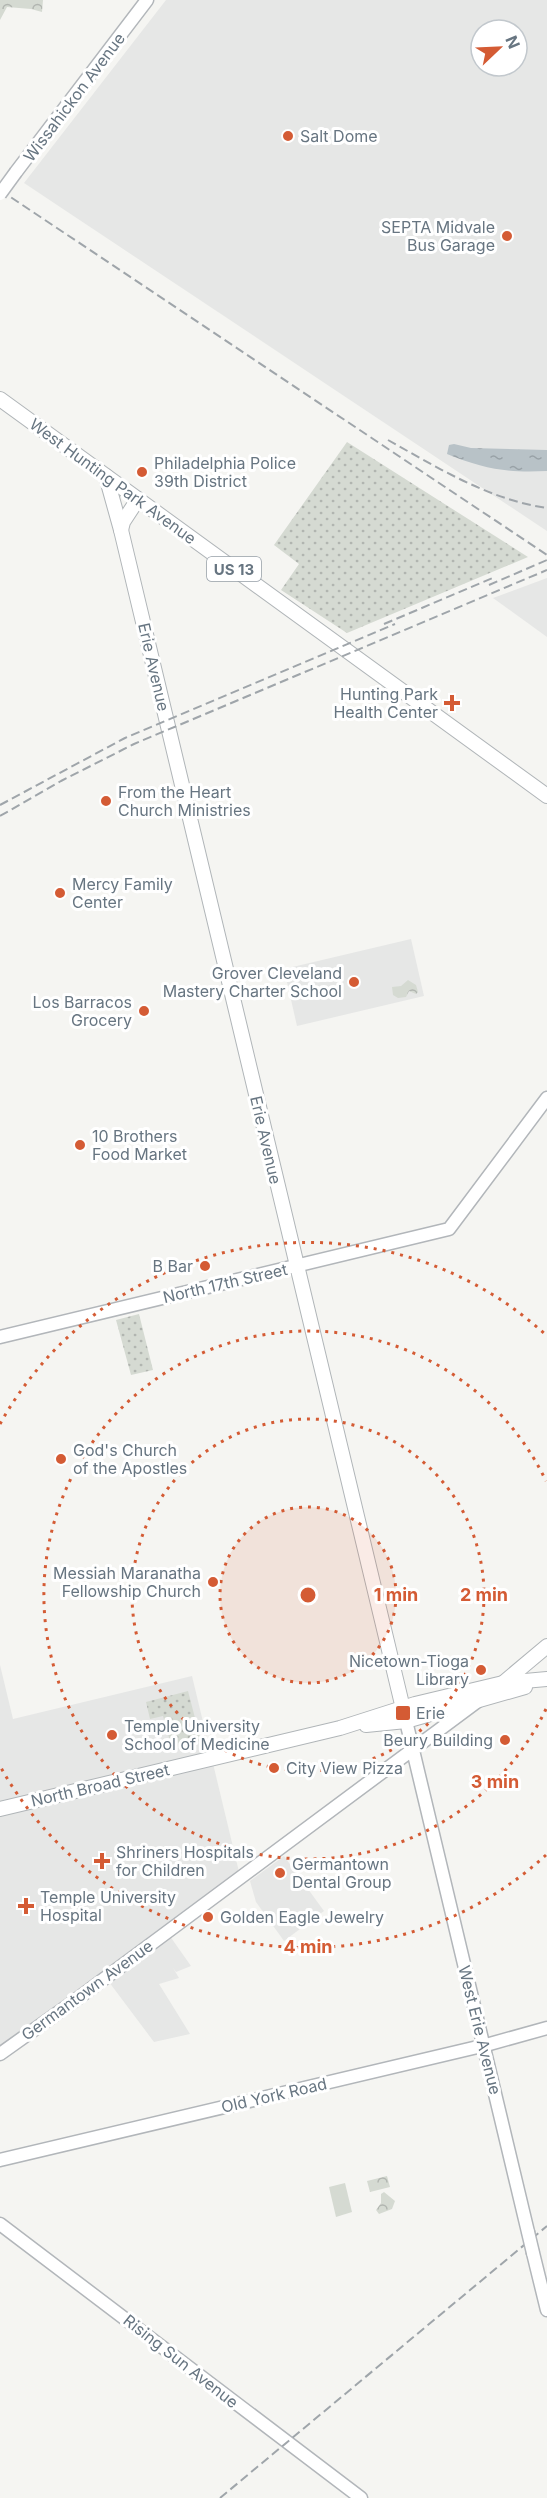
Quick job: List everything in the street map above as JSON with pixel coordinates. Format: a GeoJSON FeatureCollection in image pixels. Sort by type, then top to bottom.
{"type":"FeatureCollection","features":[{"type":"Feature","properties":{"kind":"main road","name":"West Hunting Park Avenue"},"geometry":{"type":"LineString","coordinates":[[0,399],[547,796]]}},
{"type":"Feature","properties":{"kind":"main road","name":"Erie Avenue"},"geometry":{"type":"LineString","coordinates":[[106,476],[121,530],[404,1714]]}},
{"type":"Feature","properties":{"kind":"main road"},"geometry":{"type":"LineString","coordinates":[[121,530],[123,522],[138,499]]}},
{"type":"Feature","properties":{"kind":"main road","name":"Germantown Avenue"},"geometry":{"type":"LineString","coordinates":[[479,1701],[547,1646]]}},
{"type":"Feature","properties":{"kind":"main road","name":"North Broad Street"},"geometry":{"type":"LineString","coordinates":[[404,1714],[503,1683],[547,1680]]}},
{"type":"Feature","properties":{"kind":"main road","name":"North Broad Street"},"geometry":{"type":"LineString","coordinates":[[0,1809],[340,1728],[479,1701],[547,1680]]}},
{"type":"Feature","properties":{"kind":"street","name":"Wissahickon Avenue"},"geometry":{"type":"LineString","coordinates":[[0,194],[147,0]]}},
{"type":"Feature","properties":{"kind":"street","name":"North 17th Street"},"geometry":{"type":"LineString","coordinates":[[0,1337],[449,1229],[547,1098]]}},
{"type":"Feature","properties":{"kind":"street","name":"Germantown Avenue"},"geometry":{"type":"LineString","coordinates":[[0,2054],[479,1701]]}},
{"type":"Feature","properties":{"kind":"street","name":"Erie Avenue"},"geometry":{"type":"LineString","coordinates":[[404,1714],[412,1750]]}},
{"type":"Feature","properties":{"kind":"street","name":"West Erie Avenue"},"geometry":{"type":"LineString","coordinates":[[412,1750],[547,2310]]}},
{"type":"Feature","properties":{"kind":"street","name":"Old York Road"},"geometry":{"type":"LineString","coordinates":[[0,2160],[484,2046],[547,2028]]}},
{"type":"Feature","properties":{"kind":"street","name":"Rising Sun Avenue"},"geometry":{"type":"LineString","coordinates":[[0,2224],[362,2498]]}},
{"type":"Feature","properties":{"kind":"shaded area"},"geometry":{"type":"Polygon","coordinates":[[[166,0],[547,0],[547,531],[24,183],[166,0]]]}},
{"type":"Feature","properties":{"kind":"shaded area"},"geometry":{"type":"Polygon","coordinates":[[[547,578],[547,637],[493,598],[547,578]]]}},
{"type":"Feature","properties":{"kind":"shaded area","name":"Grover Cleveland Mastery Charter School"},"geometry":{"type":"Polygon","coordinates":[[[411,939],[424,996],[297,1026],[284,969],[411,939]]]}},
{"type":"Feature","properties":{"kind":"shaded area"},"geometry":{"type":"Polygon","coordinates":[[[0,1665],[13,1719],[192,1676],[240,1876],[167,1932],[191,1966],[176,1972],[173,1968],[179,1978],[159,1984],[190,2034],[154,2042],[106,1978],[0,2050],[0,1665]]]}},
{"type":"Feature","properties":{"kind":"shaded area"},"geometry":{"type":"Polygon","coordinates":[[[284,1856],[324,1911],[284,1941],[256,1902],[250,1881],[284,1856]]]}},
{"type":"Feature","properties":{"kind":"green space"},"geometry":{"type":"Polygon","coordinates":[[[0,0],[43,0],[42,12],[7,7],[0,20],[0,0]]]}},
{"type":"Feature","properties":{"kind":"green space"},"geometry":{"type":"Polygon","coordinates":[[[347,442],[528,557],[347,633],[281,590],[299,564],[274,545],[347,442]]]}},
{"type":"Feature","properties":{"kind":"green space"},"geometry":{"type":"Polygon","coordinates":[[[408,980],[416,985],[418,992],[416,994],[409,991],[406,997],[398,998],[393,995],[392,987],[401,986],[408,980]]]}},
{"type":"Feature","properties":{"kind":"green space"},"geometry":{"type":"Polygon","coordinates":[[[139,1314],[153,1370],[131,1375],[116,1320],[139,1314]]]}},
{"type":"Feature","properties":{"kind":"green space"},"geometry":{"type":"Polygon","coordinates":[[[188,1691],[201,1741],[172,1748],[163,1716],[150,1719],[146,1702],[188,1691]]]}},
{"type":"Feature","properties":{"kind":"green space"},"geometry":{"type":"Polygon","coordinates":[[[387,2176],[390,2187],[370,2192],[367,2181],[387,2176]]]}},
{"type":"Feature","properties":{"kind":"green space"},"geometry":{"type":"Polygon","coordinates":[[[345,2183],[352,2212],[336,2217],[329,2187],[345,2183]]]}},
{"type":"Feature","properties":{"kind":"green space"},"geometry":{"type":"Polygon","coordinates":[[[384,2192],[395,2201],[392,2209],[379,2214],[376,2210],[381,2203],[381,2194],[384,2192]]]}},
{"type":"Feature","properties":{"kind":"water"},"geometry":{"type":"Polygon","coordinates":[[[449,445],[471,448],[547,450],[547,471],[496,469],[473,463],[447,454],[449,445]]]}},
{"type":"Feature","properties":{"kind":"railway"},"geometry":{"type":"LineString","coordinates":[[0,190],[547,555]]}},
{"type":"Feature","properties":{"kind":"railway"},"geometry":{"type":"LineString","coordinates":[[388,440],[445,472],[485,490],[505,498],[547,508]]}},
{"type":"Feature","properties":{"kind":"railway"},"geometry":{"type":"LineString","coordinates":[[489,585],[547,560]]}},
{"type":"Feature","properties":{"kind":"railway"},"geometry":{"type":"LineString","coordinates":[[0,816],[61,781],[134,744],[547,570]]}},
{"type":"Feature","properties":{"kind":"railway"},"geometry":{"type":"LineString","coordinates":[[384,624],[495,577]]}},
{"type":"Feature","properties":{"kind":"railway"},"geometry":{"type":"LineString","coordinates":[[0,805],[125,738],[395,624]]}},
{"type":"Feature","properties":{"kind":"railway"},"geometry":{"type":"LineString","coordinates":[[220,2498],[547,2226]]}},
{"type":"Feature","properties":{"kind":"place","name":"Salt Dome"},"geometry":{"type":"Point","coordinates":[288,136]}},
{"type":"Feature","properties":{"kind":"place","name":"SEPTA Midvale Bus Garage"},"geometry":{"type":"Point","coordinates":[507,236]}},
{"type":"Feature","properties":{"kind":"place","name":"Philadelphia Police 39th District"},"geometry":{"type":"Point","coordinates":[142,472]}},
{"type":"Feature","properties":{"kind":"place","name":"Hunting Park Health Center"},"geometry":{"type":"Point","coordinates":[452,703]}},
{"type":"Feature","properties":{"kind":"place","name":"From the Heart Church Ministries"},"geometry":{"type":"Point","coordinates":[106,801]}},
{"type":"Feature","properties":{"kind":"place","name":"Mercy Family Center"},"geometry":{"type":"Point","coordinates":[60,893]}},
{"type":"Feature","properties":{"kind":"place","name":"Grover Cleveland Mastery Charter School"},"geometry":{"type":"Point","coordinates":[354,982]}},
{"type":"Feature","properties":{"kind":"place","name":"Los Barracos Grocery"},"geometry":{"type":"Point","coordinates":[144,1011]}},
{"type":"Feature","properties":{"kind":"place","name":"10 Brothers Food Market"},"geometry":{"type":"Point","coordinates":[80,1145]}},
{"type":"Feature","properties":{"kind":"place","name":"B Bar"},"geometry":{"type":"Point","coordinates":[205,1266]}},
{"type":"Feature","properties":{"kind":"place","name":"God's Church of the Apostles"},"geometry":{"type":"Point","coordinates":[61,1459]}},
{"type":"Feature","properties":{"kind":"place","name":"Messiah Maranatha Fellowship Church"},"geometry":{"type":"Point","coordinates":[213,1582]}},
{"type":"Feature","properties":{"kind":"place","name":"Nicetown-Tioga Library"},"geometry":{"type":"Point","coordinates":[481,1670]}},
{"type":"Feature","properties":{"kind":"place","name":"Erie"},"geometry":{"type":"Point","coordinates":[403,1713]}},
{"type":"Feature","properties":{"kind":"place","name":"Temple University School of Medicine"},"geometry":{"type":"Point","coordinates":[112,1735]}},
{"type":"Feature","properties":{"kind":"place","name":"Beury Building"},"geometry":{"type":"Point","coordinates":[505,1740]}},
{"type":"Feature","properties":{"kind":"place","name":"City View Pizza"},"geometry":{"type":"Point","coordinates":[274,1768]}},
{"type":"Feature","properties":{"kind":"place","name":"Shriners Hospitals for Children"},"geometry":{"type":"Point","coordinates":[102,1861]}},
{"type":"Feature","properties":{"kind":"place","name":"Germantown Dental Group"},"geometry":{"type":"Point","coordinates":[280,1873]}},
{"type":"Feature","properties":{"kind":"place","name":"Temple University Hospital"},"geometry":{"type":"Point","coordinates":[26,1906]}},
{"type":"Feature","properties":{"kind":"place","name":"Golden Eagle Jewelry"},"geometry":{"type":"Point","coordinates":[208,1917]}}]}
